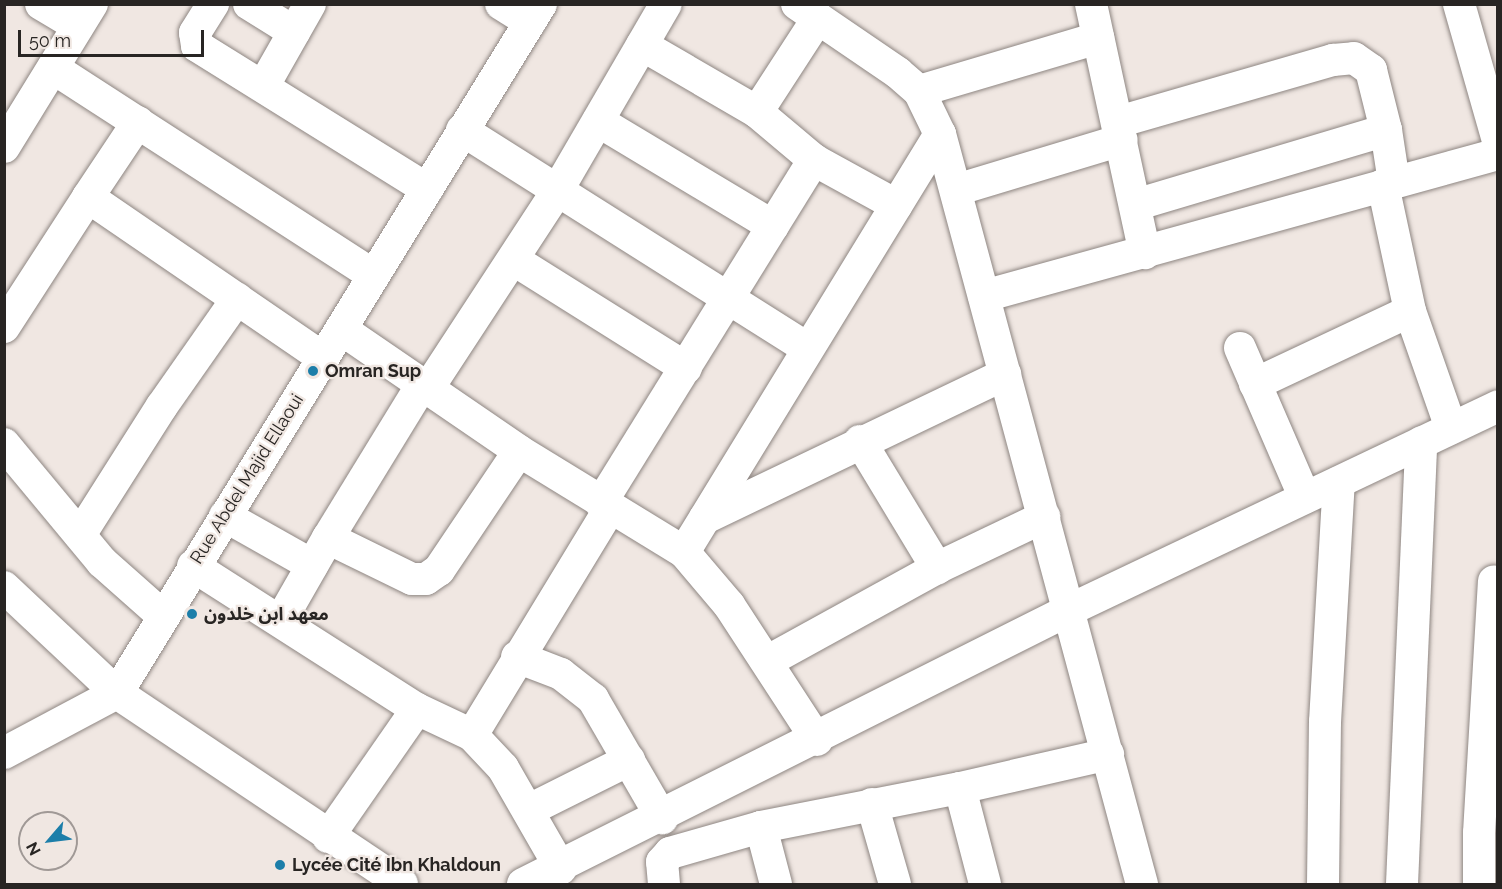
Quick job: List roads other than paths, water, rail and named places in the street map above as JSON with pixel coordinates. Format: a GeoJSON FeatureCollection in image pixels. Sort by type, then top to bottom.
{"type":"FeatureCollection","features":[{"type":"Feature","properties":{"kind":"street"},"geometry":{"type":"LineString","coordinates":[[4,147],[85,15],[41,4]]}},
{"type":"Feature","properties":{"kind":"street"},"geometry":{"type":"LineString","coordinates":[[213,4],[195,33],[197,46],[264,85],[427,189]]}},
{"type":"Feature","properties":{"kind":"street"},"geometry":{"type":"LineString","coordinates":[[249,4],[294,32]]}},
{"type":"Feature","properties":{"kind":"street"},"geometry":{"type":"LineString","coordinates":[[264,85],[310,4]]}},
{"type":"Feature","properties":{"kind":"street"},"geometry":{"type":"LineString","coordinates":[[501,4],[536,13]]}},
{"type":"Feature","properties":{"kind":"street"},"geometry":{"type":"LineString","coordinates":[[281,620],[328,538],[424,388],[514,260],[666,4]]}},
{"type":"Feature","properties":{"kind":"street"},"geometry":{"type":"LineString","coordinates":[[1091,4],[1145,253]]}},
{"type":"Feature","properties":{"kind":"street"},"geometry":{"type":"LineString","coordinates":[[1459,4],[1497,141]]}},
{"type":"Feature","properties":{"kind":"street"},"geometry":{"type":"LineString","coordinates":[[757,112],[807,11],[898,73],[919,91],[940,134],[956,189],[1142,885]]}},
{"type":"Feature","properties":{"kind":"street","name":"Rue Abdel Majid Ellaoui"},"geometry":{"type":"LineString","coordinates":[[117,693],[193,566],[536,13]]}},
{"type":"Feature","properties":{"kind":"street"},"geometry":{"type":"LineString","coordinates":[[919,91],[1098,38]]}},
{"type":"Feature","properties":{"kind":"street"},"geometry":{"type":"LineString","coordinates":[[642,45],[757,112],[814,160],[896,205]]}},
{"type":"Feature","properties":{"kind":"street"},"geometry":{"type":"LineString","coordinates":[[956,189],[1333,60],[1354,58],[1371,70],[1386,130],[1389,183],[1410,311],[1451,428]]}},
{"type":"Feature","properties":{"kind":"street"},"geometry":{"type":"LineString","coordinates":[[53,68],[374,276]]}},
{"type":"Feature","properties":{"kind":"street"},"geometry":{"type":"LineString","coordinates":[[598,121],[773,226]]}},
{"type":"Feature","properties":{"kind":"street"},"geometry":{"type":"LineString","coordinates":[[4,327],[138,122]]}},
{"type":"Feature","properties":{"kind":"street"},"geometry":{"type":"LineString","coordinates":[[462,130],[808,349]]}},
{"type":"Feature","properties":{"kind":"street"},"geometry":{"type":"LineString","coordinates":[[1135,205],[1386,130]]}},
{"type":"Feature","properties":{"kind":"street"},"geometry":{"type":"LineString","coordinates":[[684,552],[940,134]]}},
{"type":"Feature","properties":{"kind":"street"},"geometry":{"type":"LineString","coordinates":[[984,296],[1497,154]]}},
{"type":"Feature","properties":{"kind":"street"},"geometry":{"type":"LineString","coordinates":[[471,735],[686,368],[814,160]]}},
{"type":"Feature","properties":{"kind":"street"},"geometry":{"type":"LineString","coordinates":[[88,197],[322,357]]}},
{"type":"Feature","properties":{"kind":"street"},"geometry":{"type":"LineString","coordinates":[[514,260],[686,368]]}},
{"type":"Feature","properties":{"kind":"street"},"geometry":{"type":"LineString","coordinates":[[80,535],[162,406],[237,299]]}},
{"type":"Feature","properties":{"kind":"street"},"geometry":{"type":"LineString","coordinates":[[1255,384],[1410,311]]}},
{"type":"Feature","properties":{"kind":"street"},"geometry":{"type":"LineString","coordinates":[[341,329],[519,451],[684,552],[729,605],[768,661],[817,740]]}},
{"type":"Feature","properties":{"kind":"street"},"geometry":{"type":"LineString","coordinates":[[1239,348],[1305,498]]}},
{"type":"Feature","properties":{"kind":"street"},"geometry":{"type":"LineString","coordinates":[[705,519],[860,441],[1005,374]]}},
{"type":"Feature","properties":{"kind":"street"},"geometry":{"type":"LineString","coordinates":[[193,566],[281,620],[417,709],[471,735],[503,768],[529,810],[540,879],[1069,610],[1497,406]]}},
{"type":"Feature","properties":{"kind":"street"},"geometry":{"type":"LineString","coordinates":[[860,441],[937,568]]}},
{"type":"Feature","properties":{"kind":"street"},"geometry":{"type":"LineString","coordinates":[[1402,885],[1421,442]]}},
{"type":"Feature","properties":{"kind":"street"},"geometry":{"type":"LineString","coordinates":[[4,444],[102,562],[163,616]]}},
{"type":"Feature","properties":{"kind":"street"},"geometry":{"type":"LineString","coordinates":[[328,538],[412,579],[426,579],[439,570],[519,451]]}},
{"type":"Feature","properties":{"kind":"street"},"geometry":{"type":"LineString","coordinates":[[1323,885],[1325,722],[1339,482]]}},
{"type":"Feature","properties":{"kind":"street"},"geometry":{"type":"LineString","coordinates":[[225,516],[312,565]]}},
{"type":"Feature","properties":{"kind":"street"},"geometry":{"type":"LineString","coordinates":[[768,661],[937,568],[1044,518]]}},
{"type":"Feature","properties":{"kind":"street"},"geometry":{"type":"LineString","coordinates":[[1479,885],[1488,832],[1494,581]]}},
{"type":"Feature","properties":{"kind":"street"},"geometry":{"type":"LineString","coordinates":[[4,587],[117,693],[402,885]]}},
{"type":"Feature","properties":{"kind":"street"},"geometry":{"type":"LineString","coordinates":[[517,657],[561,674],[593,699],[662,818]]}},
{"type":"Feature","properties":{"kind":"street"},"geometry":{"type":"LineString","coordinates":[[4,753],[117,693]]}},
{"type":"Feature","properties":{"kind":"street"},"geometry":{"type":"LineString","coordinates":[[328,837],[417,709]]}},
{"type":"Feature","properties":{"kind":"street"},"geometry":{"type":"LineString","coordinates":[[664,885],[662,862],[670,853],[761,826],[960,788],[1108,754]]}},
{"type":"Feature","properties":{"kind":"street"},"geometry":{"type":"LineString","coordinates":[[529,810],[629,760]]}},
{"type":"Feature","properties":{"kind":"street"},"geometry":{"type":"LineString","coordinates":[[960,788],[985,885]]}},
{"type":"Feature","properties":{"kind":"street"},"geometry":{"type":"LineString","coordinates":[[872,804],[895,885]]}},
{"type":"Feature","properties":{"kind":"street"},"geometry":{"type":"LineString","coordinates":[[761,826],[776,885]]}},
{"type":"Feature","properties":{"kind":"place","name":"Omran Sup"},"geometry":{"type":"Point","coordinates":[313,371]}},
{"type":"Feature","properties":{"kind":"place","name":"معهد ابن خلدون"},"geometry":{"type":"Point","coordinates":[192,614]}},
{"type":"Feature","properties":{"kind":"place","name":"Lycée Cité Ibn Khaldoun"},"geometry":{"type":"Point","coordinates":[280,865]}}]}
